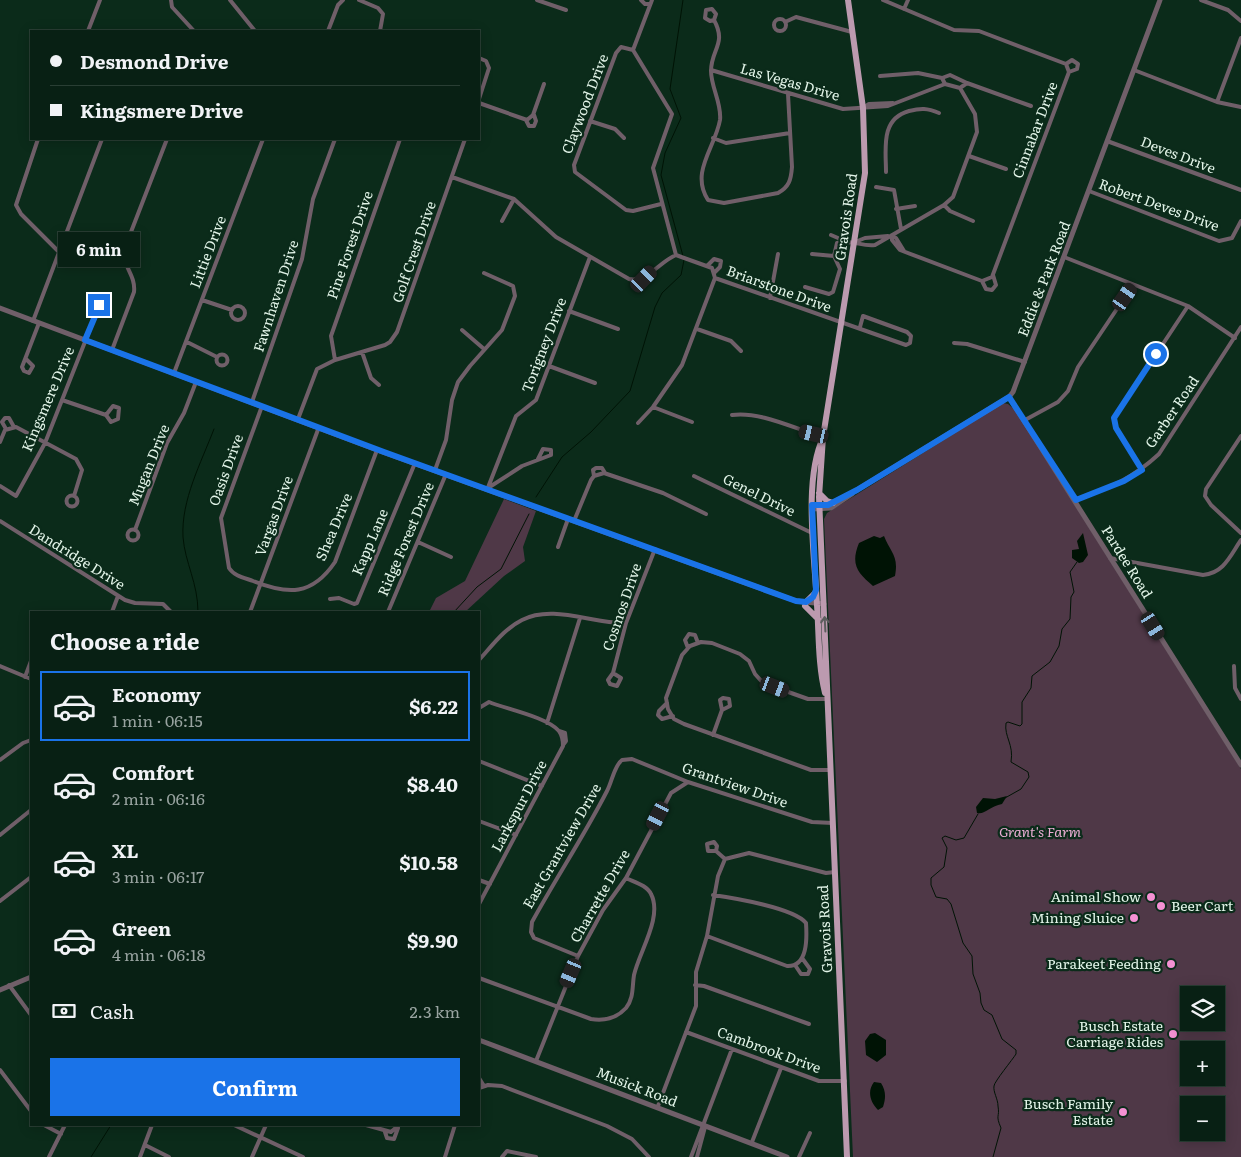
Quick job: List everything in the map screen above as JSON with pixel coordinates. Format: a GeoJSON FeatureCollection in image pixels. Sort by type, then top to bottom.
{"type":"FeatureCollection","features":[{"type":"Feature","properties":{"kind":"main road","name":"Gravois Road"},"geometry":{"type":"LineString","coordinates":[[826,699],[822,683],[818,619],[821,605],[816,590],[814,534],[816,507],[820,493],[823,436],[865,173],[863,108],[848,0]]}},
{"type":"Feature","properties":{"kind":"main road","name":"Gravois Road"},"geometry":{"type":"LineString","coordinates":[[823,436],[817,450],[815,463],[816,507],[821,605],[828,683],[826,699],[847,1157]]}},
{"type":"Feature","properties":{"kind":"main road"},"geometry":{"type":"LineString","coordinates":[[820,493],[827,501],[833,503]]}},
{"type":"Feature","properties":{"kind":"main road"},"geometry":{"type":"LineString","coordinates":[[816,590],[813,597],[805,604],[818,619]]}},
{"type":"Feature","properties":{"kind":"street"},"geometry":{"type":"LineString","coordinates":[[88,30],[100,0]]}},
{"type":"Feature","properties":{"kind":"street"},"geometry":{"type":"LineString","coordinates":[[171,0],[172,7],[193,30]]}},
{"type":"Feature","properties":{"kind":"street"},"geometry":{"type":"LineString","coordinates":[[230,0],[254,30]]}},
{"type":"Feature","properties":{"kind":"street"},"geometry":{"type":"LineString","coordinates":[[328,30],[338,5],[343,0]]}},
{"type":"Feature","properties":{"kind":"street"},"geometry":{"type":"LineString","coordinates":[[359,0],[378,8],[383,14],[380,30]]}},
{"type":"Feature","properties":{"kind":"street"},"geometry":{"type":"LineString","coordinates":[[537,0],[566,10]]}},
{"type":"Feature","properties":{"kind":"street"},"geometry":{"type":"LineString","coordinates":[[641,0],[646,4],[651,2]]}},
{"type":"Feature","properties":{"kind":"street"},"geometry":{"type":"LineString","coordinates":[[883,0],[954,30],[979,31],[1066,64],[1072,60],[1078,64],[1076,70],[1069,72]]}},
{"type":"Feature","properties":{"kind":"street"},"geometry":{"type":"LineString","coordinates":[[904,8],[908,0]]}},
{"type":"Feature","properties":{"kind":"street","name":"Eddie & Park Road"},"geometry":{"type":"LineString","coordinates":[[1009,397],[1024,362],[1160,0]]}},
{"type":"Feature","properties":{"kind":"street"},"geometry":{"type":"LineString","coordinates":[[1201,0],[1228,10],[1241,21]]}},
{"type":"Feature","properties":{"kind":"street"},"geometry":{"type":"LineString","coordinates":[[452,177],[514,198],[556,237],[629,279],[636,281],[644,279],[662,263],[678,256],[661,204],[653,168],[672,114],[633,50],[651,2]]}},
{"type":"Feature","properties":{"kind":"street"},"geometry":{"type":"LineString","coordinates":[[785,22],[796,17],[852,32]]}},
{"type":"Feature","properties":{"kind":"street"},"geometry":{"type":"LineString","coordinates":[[714,20],[719,30],[720,40],[711,70],[720,120],[702,174],[704,193],[708,200],[724,203],[778,193],[786,189],[791,179],[788,94]]}},
{"type":"Feature","properties":{"kind":"street"},"geometry":{"type":"LineString","coordinates":[[1218,102],[1241,38]]}},
{"type":"Feature","properties":{"kind":"street","name":"Claywood Drive"},"geometry":{"type":"LineString","coordinates":[[633,50],[625,47],[618,50],[574,165],[574,172],[626,210],[633,211],[661,204]]}},
{"type":"Feature","properties":{"kind":"street"},"geometry":{"type":"LineString","coordinates":[[480,58],[486,61],[488,68],[480,96]]}},
{"type":"Feature","properties":{"kind":"street","name":"Cinnabar Drive"},"geometry":{"type":"LineString","coordinates":[[992,275],[996,285],[992,290],[986,289],[982,281],[992,275],[1069,72],[1066,64]]}},
{"type":"Feature","properties":{"kind":"street","name":"Las Vegas Drive"},"geometry":{"type":"LineString","coordinates":[[711,70],[843,109],[863,108],[869,104],[900,102],[946,84]]}},
{"type":"Feature","properties":{"kind":"street"},"geometry":{"type":"LineString","coordinates":[[1134,70],[1218,102],[1241,107]]}},
{"type":"Feature","properties":{"kind":"street"},"geometry":{"type":"LineString","coordinates":[[880,76],[918,73],[942,78],[950,75],[1031,106]]}},
{"type":"Feature","properties":{"kind":"street"},"geometry":{"type":"LineString","coordinates":[[831,235],[864,246],[875,244],[944,205],[953,197],[969,156],[977,124],[960,88],[946,84],[942,78]]}},
{"type":"Feature","properties":{"kind":"street"},"geometry":{"type":"LineString","coordinates":[[960,88],[967,83]]}},
{"type":"Feature","properties":{"kind":"street"},"geometry":{"type":"LineString","coordinates":[[480,104],[526,120],[529,126],[534,126],[536,121],[534,115],[544,84]]}},
{"type":"Feature","properties":{"kind":"street"},"geometry":{"type":"LineString","coordinates":[[900,102],[903,113]]}},
{"type":"Feature","properties":{"kind":"street"},"geometry":{"type":"LineString","coordinates":[[886,172],[888,127],[891,121],[903,113],[923,108],[940,112]]}},
{"type":"Feature","properties":{"kind":"street"},"geometry":{"type":"LineString","coordinates":[[526,120],[534,115]]}},
{"type":"Feature","properties":{"kind":"street"},"geometry":{"type":"LineString","coordinates":[[590,121],[615,129],[624,138]]}},
{"type":"Feature","properties":{"kind":"street"},"geometry":{"type":"LineString","coordinates":[[713,138],[726,143],[790,133]]}},
{"type":"Feature","properties":{"kind":"street"},"geometry":{"type":"LineString","coordinates":[[38,140],[16,205],[21,214],[59,252]]}},
{"type":"Feature","properties":{"kind":"street"},"geometry":{"type":"LineString","coordinates":[[26,359],[59,252],[102,140]]}},
{"type":"Feature","properties":{"kind":"street"},"geometry":{"type":"LineString","coordinates":[[112,350],[134,292],[134,282],[124,261],[125,248],[167,140]]}},
{"type":"Feature","properties":{"kind":"street","name":"Littie Drive"},"geometry":{"type":"LineString","coordinates":[[174,373],[263,140]]}},
{"type":"Feature","properties":{"kind":"street","name":"Fawnhaven Drive"},"geometry":{"type":"LineString","coordinates":[[252,402],[302,259],[313,199],[334,140]]}},
{"type":"Feature","properties":{"kind":"street","name":"Pine Forest Drive"},"geometry":{"type":"LineString","coordinates":[[334,360],[331,336],[400,140]]}},
{"type":"Feature","properties":{"kind":"street","name":"Golf Crest Drive"},"geometry":{"type":"LineString","coordinates":[[298,419],[313,374],[321,366],[390,342],[397,332],[465,140]]}},
{"type":"Feature","properties":{"kind":"street","name":"Deves Drive"},"geometry":{"type":"LineString","coordinates":[[1108,140],[1241,190]]}},
{"type":"Feature","properties":{"kind":"street"},"geometry":{"type":"LineString","coordinates":[[969,156],[1006,170]]}},
{"type":"Feature","properties":{"kind":"street"},"geometry":{"type":"LineString","coordinates":[[876,187],[894,190],[901,229]]}},
{"type":"Feature","properties":{"kind":"street","name":"Robert Deves Drive"},"geometry":{"type":"LineString","coordinates":[[1089,191],[1219,240],[1232,238],[1241,221]]}},
{"type":"Feature","properties":{"kind":"street"},"geometry":{"type":"LineString","coordinates":[[502,221],[514,198]]}},
{"type":"Feature","properties":{"kind":"street"},"geometry":{"type":"LineString","coordinates":[[944,205],[950,211],[973,221]]}},
{"type":"Feature","properties":{"kind":"street"},"geometry":{"type":"LineString","coordinates":[[896,209],[915,206]]}},
{"type":"Feature","properties":{"kind":"street"},"geometry":{"type":"LineString","coordinates":[[855,242],[865,238],[890,236]]}},
{"type":"Feature","properties":{"kind":"street"},"geometry":{"type":"LineString","coordinates":[[890,236],[898,248],[982,281]]}},
{"type":"Feature","properties":{"kind":"street"},"geometry":{"type":"LineString","coordinates":[[805,287],[829,294],[834,292],[840,269],[834,256],[838,243],[845,241]]}},
{"type":"Feature","properties":{"kind":"street"},"geometry":{"type":"LineString","coordinates":[[770,298],[778,254]]}},
{"type":"Feature","properties":{"kind":"street"},"geometry":{"type":"LineString","coordinates":[[812,254],[834,256]]}},
{"type":"Feature","properties":{"kind":"street","name":"Briarstone Drive"},"geometry":{"type":"LineString","coordinates":[[678,256],[708,265],[715,272],[715,278],[842,324],[860,327],[906,345],[910,342],[911,336],[907,332],[863,316],[860,327]]}},
{"type":"Feature","properties":{"kind":"street"},"geometry":{"type":"LineString","coordinates":[[1064,256],[1188,306],[1235,338]]}},
{"type":"Feature","properties":{"kind":"street","name":"Torigney Drive"},"geometry":{"type":"LineString","coordinates":[[487,490],[513,421],[516,416],[536,400],[590,257]]}},
{"type":"Feature","properties":{"kind":"street","name":"Briarstone Drive"},"geometry":{"type":"LineString","coordinates":[[708,265],[714,259],[721,261],[720,267],[715,272]]}},
{"type":"Feature","properties":{"kind":"street"},"geometry":{"type":"LineString","coordinates":[[435,470],[446,440],[452,400],[458,382],[502,330],[515,296],[513,286],[509,282],[484,273]]}},
{"type":"Feature","properties":{"kind":"street"},"geometry":{"type":"LineString","coordinates":[[638,423],[653,407],[682,365],[698,329],[715,278]]}},
{"type":"Feature","properties":{"kind":"street"},"geometry":{"type":"LineString","coordinates":[[1025,420],[1058,402],[1068,391],[1078,367],[1133,285]]}},
{"type":"Feature","properties":{"kind":"street"},"geometry":{"type":"LineString","coordinates":[[202,300],[232,310]]}},
{"type":"Feature","properties":{"kind":"street"},"geometry":{"type":"LineString","coordinates":[[1142,470],[1116,428],[1114,418],[1188,306]]}},
{"type":"Feature","properties":{"kind":"street"},"geometry":{"type":"LineString","coordinates":[[0,308],[487,490],[796,601],[805,604],[821,605]]}},
{"type":"Feature","properties":{"kind":"street","name":"Kingsmere Drive"},"geometry":{"type":"LineString","coordinates":[[0,486],[16,496],[45,443],[96,314],[96,308]]}},
{"type":"Feature","properties":{"kind":"street"},"geometry":{"type":"LineString","coordinates":[[569,310],[618,329]]}},
{"type":"Feature","properties":{"kind":"street","name":"Garber Road"},"geometry":{"type":"LineString","coordinates":[[1076,500],[1124,481],[1142,470],[1159,454],[1241,327]]}},
{"type":"Feature","properties":{"kind":"street"},"geometry":{"type":"LineString","coordinates":[[698,329],[731,341],[741,350]]}},
{"type":"Feature","properties":{"kind":"street"},"geometry":{"type":"LineString","coordinates":[[462,330],[484,349]]}},
{"type":"Feature","properties":{"kind":"street"},"geometry":{"type":"LineString","coordinates":[[187,342],[217,357]]}},
{"type":"Feature","properties":{"kind":"street"},"geometry":{"type":"LineString","coordinates":[[954,343],[967,344],[1024,362]]}},
{"type":"Feature","properties":{"kind":"street"},"geometry":{"type":"LineString","coordinates":[[362,352],[371,378],[379,385]]}},
{"type":"Feature","properties":{"kind":"street"},"geometry":{"type":"LineString","coordinates":[[549,366],[595,383]]}},
{"type":"Feature","properties":{"kind":"street","name":"Mugan Drive"},"geometry":{"type":"LineString","coordinates":[[135,530],[167,443],[184,414],[196,382]]}},
{"type":"Feature","properties":{"kind":"street"},"geometry":{"type":"LineString","coordinates":[[816,507],[833,503],[857,490],[1009,397]]}},
{"type":"Feature","properties":{"kind":"street","name":"Pardee Road"},"geometry":{"type":"LineString","coordinates":[[1009,397],[1076,500],[1110,558],[1241,765]]}},
{"type":"Feature","properties":{"kind":"street"},"geometry":{"type":"LineString","coordinates":[[62,400],[106,415],[107,419],[115,422],[119,415],[119,408],[113,406],[106,415]]}},
{"type":"Feature","properties":{"kind":"street","name":"Oasis Drive"},"geometry":{"type":"LineString","coordinates":[[260,584],[232,573],[229,568],[221,518],[262,406]]}},
{"type":"Feature","properties":{"kind":"street"},"geometry":{"type":"LineString","coordinates":[[653,407],[692,422]]}},
{"type":"Feature","properties":{"kind":"street"},"geometry":{"type":"LineString","coordinates":[[732,415],[751,413],[799,431],[823,436]]}},
{"type":"Feature","properties":{"kind":"street"},"geometry":{"type":"LineString","coordinates":[[6,429],[2,422],[5,418],[9,418],[14,427],[76,458],[80,464],[81,477],[74,496]]}},
{"type":"Feature","properties":{"kind":"street"},"geometry":{"type":"LineString","coordinates":[[6,429],[14,427]]}},
{"type":"Feature","properties":{"kind":"street","name":"Vargas Drive"},"geometry":{"type":"LineString","coordinates":[[250,611],[319,427]]}},
{"type":"Feature","properties":{"kind":"street"},"geometry":{"type":"LineString","coordinates":[[0,442],[6,429]]}},
{"type":"Feature","properties":{"kind":"street"},"geometry":{"type":"LineString","coordinates":[[1241,436],[1206,489],[1205,496],[1211,505],[1241,533]]}},
{"type":"Feature","properties":{"kind":"street","name":"Shea Drive"},"geometry":{"type":"LineString","coordinates":[[260,584],[286,591],[305,589],[318,582],[328,572],[335,562],[377,450]]}},
{"type":"Feature","properties":{"kind":"street"},"geometry":{"type":"LineString","coordinates":[[487,490],[508,474],[538,460]]}},
{"type":"Feature","properties":{"kind":"street","name":"Kapp Lane"},"geometry":{"type":"LineString","coordinates":[[330,599],[339,598],[354,604],[357,603],[415,463]]}},
{"type":"Feature","properties":{"kind":"street"},"geometry":{"type":"LineString","coordinates":[[558,547],[588,485],[594,476],[606,473],[663,493],[706,514]]}},
{"type":"Feature","properties":{"kind":"street","name":"Ridge Forest Drive"},"geometry":{"type":"LineString","coordinates":[[388,611],[446,474]]}},
{"type":"Feature","properties":{"kind":"street","name":"Genel Drive"},"geometry":{"type":"LineString","coordinates":[[694,476],[814,534]]}},
{"type":"Feature","properties":{"kind":"street"},"geometry":{"type":"LineString","coordinates":[[816,507],[835,506],[857,490]]}},
{"type":"Feature","properties":{"kind":"street","name":"Dandridge Drive"},"geometry":{"type":"LineString","coordinates":[[0,521],[118,596],[135,603],[163,604],[170,611]]}},
{"type":"Feature","properties":{"kind":"street"},"geometry":{"type":"LineString","coordinates":[[1110,558],[1203,575],[1215,574],[1222,568],[1241,540]]}},
{"type":"Feature","properties":{"kind":"street"},"geometry":{"type":"LineString","coordinates":[[418,542],[451,557]]}},
{"type":"Feature","properties":{"kind":"street","name":"Cosmos Drive"},"geometry":{"type":"LineString","coordinates":[[613,673],[626,623],[655,549]]}},
{"type":"Feature","properties":{"kind":"street"},"geometry":{"type":"LineString","coordinates":[[112,611],[118,596]]}},
{"type":"Feature","properties":{"kind":"street"},"geometry":{"type":"LineString","coordinates":[[480,659],[503,633],[522,620],[538,615],[554,614],[626,623]]}},
{"type":"Feature","properties":{"kind":"street"},"geometry":{"type":"LineString","coordinates":[[548,723],[580,618]]}},
{"type":"Feature","properties":{"kind":"street"},"geometry":{"type":"LineString","coordinates":[[688,648],[685,640],[689,634],[695,635],[698,643]]}},
{"type":"Feature","properties":{"kind":"street"},"geometry":{"type":"LineString","coordinates":[[826,699],[808,699],[764,683],[755,674],[749,662],[740,654],[712,643],[698,643],[688,648],[676,668],[667,695],[667,703],[673,716],[684,724],[811,770],[830,770]]}},
{"type":"Feature","properties":{"kind":"street"},"geometry":{"type":"LineString","coordinates":[[25,677],[30,664]]}},
{"type":"Feature","properties":{"kind":"street"},"geometry":{"type":"LineString","coordinates":[[0,666],[30,679]]}},
{"type":"Feature","properties":{"kind":"street"},"geometry":{"type":"LineString","coordinates":[[1234,666],[1234,688],[1241,699]]}},
{"type":"Feature","properties":{"kind":"street","name":"Larkspur Drive"},"geometry":{"type":"LineString","coordinates":[[480,707],[488,702],[548,723],[559,731],[563,745],[480,902]]}},
{"type":"Feature","properties":{"kind":"street"},"geometry":{"type":"LineString","coordinates":[[667,703],[659,711],[658,715],[662,719],[673,716]]}},
{"type":"Feature","properties":{"kind":"street"},"geometry":{"type":"LineString","coordinates":[[713,735],[722,710]]}},
{"type":"Feature","properties":{"kind":"street"},"geometry":{"type":"LineString","coordinates":[[0,760],[23,742],[30,740]]}},
{"type":"Feature","properties":{"kind":"street","name":"Grantview Drive"},"geometry":{"type":"LineString","coordinates":[[632,759],[688,782],[812,822],[832,823]]}},
{"type":"Feature","properties":{"kind":"street","name":"East Grantview Drive"},"geometry":{"type":"LineString","coordinates":[[578,956],[534,938],[531,932],[532,922],[567,858],[580,844],[614,779],[619,763],[632,759]]}},
{"type":"Feature","properties":{"kind":"street"},"geometry":{"type":"LineString","coordinates":[[480,762],[542,786]]}},
{"type":"Feature","properties":{"kind":"street","name":"Charrette Drive"},"geometry":{"type":"LineString","coordinates":[[536,1061],[578,956],[603,910],[626,878],[670,792],[688,782]]}},
{"type":"Feature","properties":{"kind":"street"},"geometry":{"type":"LineString","coordinates":[[0,835],[30,811]]}},
{"type":"Feature","properties":{"kind":"street"},"geometry":{"type":"LineString","coordinates":[[480,821],[516,835]]}},
{"type":"Feature","properties":{"kind":"street"},"geometry":{"type":"LineString","coordinates":[[716,851],[725,859]]}},
{"type":"Feature","properties":{"kind":"street"},"geometry":{"type":"LineString","coordinates":[[725,859],[749,853],[826,873],[835,872]]}},
{"type":"Feature","properties":{"kind":"street"},"geometry":{"type":"LineString","coordinates":[[658,1106],[696,1006],[696,972],[707,936],[713,895],[725,859]]}},
{"type":"Feature","properties":{"kind":"street"},"geometry":{"type":"LineString","coordinates":[[480,978],[591,1019],[602,1021],[612,1018],[625,1009],[630,1002],[634,976],[649,934],[653,916],[653,898],[648,888],[626,878]]}},
{"type":"Feature","properties":{"kind":"street"},"geometry":{"type":"LineString","coordinates":[[0,901],[30,879]]}},
{"type":"Feature","properties":{"kind":"street"},"geometry":{"type":"LineString","coordinates":[[480,880],[490,884]]}},
{"type":"Feature","properties":{"kind":"street"},"geometry":{"type":"LineString","coordinates":[[707,936],[787,966],[796,965],[802,959],[806,933],[804,919],[743,899],[713,895]]}},
{"type":"Feature","properties":{"kind":"street"},"geometry":{"type":"LineString","coordinates":[[796,965],[801,974],[808,974],[810,969],[802,959]]}},
{"type":"Feature","properties":{"kind":"street"},"geometry":{"type":"LineString","coordinates":[[0,990],[30,977]]}},
{"type":"Feature","properties":{"kind":"street"},"geometry":{"type":"LineString","coordinates":[[8,985],[30,1014]]}},
{"type":"Feature","properties":{"kind":"street"},"geometry":{"type":"LineString","coordinates":[[695,985],[704,986],[809,1024]]}},
{"type":"Feature","properties":{"kind":"street","name":"Cambrook Drive"},"geometry":{"type":"LineString","coordinates":[[686,1032],[819,1081],[845,1081]]}},
{"type":"Feature","properties":{"kind":"street","name":"Musick Road"},"geometry":{"type":"LineString","coordinates":[[480,1040],[658,1106],[787,1157]]}},
{"type":"Feature","properties":{"kind":"street"},"geometry":{"type":"LineString","coordinates":[[697,1157],[705,1125],[732,1049]]}},
{"type":"Feature","properties":{"kind":"street"},"geometry":{"type":"LineString","coordinates":[[752,1142],[781,1068]]}},
{"type":"Feature","properties":{"kind":"street"},"geometry":{"type":"LineString","coordinates":[[0,1070],[30,1110]]}},
{"type":"Feature","properties":{"kind":"street"},"geometry":{"type":"LineString","coordinates":[[480,1080],[484,1086]]}},
{"type":"Feature","properties":{"kind":"street"},"geometry":{"type":"LineString","coordinates":[[480,1088],[502,1086],[607,1126],[632,1139],[648,1157]]}},
{"type":"Feature","properties":{"kind":"street"},"geometry":{"type":"LineString","coordinates":[[692,1157],[698,1136],[705,1125]]}},
{"type":"Feature","properties":{"kind":"street"},"geometry":{"type":"LineString","coordinates":[[46,1126],[61,1134]]}},
{"type":"Feature","properties":{"kind":"street"},"geometry":{"type":"LineString","coordinates":[[49,1157],[65,1126]]}},
{"type":"Feature","properties":{"kind":"street"},"geometry":{"type":"LineString","coordinates":[[140,1157],[152,1126]]}},
{"type":"Feature","properties":{"kind":"street"},"geometry":{"type":"LineString","coordinates":[[236,1126],[303,1157]]}},
{"type":"Feature","properties":{"kind":"street"},"geometry":{"type":"LineString","coordinates":[[252,1157],[266,1126]]}},
{"type":"Feature","properties":{"kind":"street"},"geometry":{"type":"LineString","coordinates":[[369,1126],[384,1132],[391,1132],[398,1127]]}},
{"type":"Feature","properties":{"kind":"street"},"geometry":{"type":"LineString","coordinates":[[444,1157],[455,1126]]}},
{"type":"Feature","properties":{"kind":"street"},"geometry":{"type":"LineString","coordinates":[[384,1132],[388,1138],[394,1139],[398,1127]]}},
{"type":"Feature","properties":{"kind":"street"},"geometry":{"type":"LineString","coordinates":[[799,1157],[810,1134]]}},
{"type":"Feature","properties":{"kind":"street"},"geometry":{"type":"LineString","coordinates":[[145,1144],[169,1157]]}},
{"type":"Feature","properties":{"kind":"street"},"geometry":{"type":"LineString","coordinates":[[502,1157],[507,1151],[514,1156],[522,1153],[536,1157]]}},
{"type":"Feature","properties":{"kind":"green space","name":"Grant's Farm"},"geometry":{"type":"Polygon","coordinates":[[[1003,403],[1008,404],[1015,410],[1241,769],[1241,1157],[853,1157],[824,519],[827,513],[1003,403]]]}},
{"type":"Feature","properties":{"kind":"green space"},"geometry":{"type":"Polygon","coordinates":[[[504,499],[536,511],[523,547],[525,561],[504,576],[466,611],[430,611],[436,598],[465,581],[504,499]]]}},
{"type":"Feature","properties":{"kind":"shaded area"},"geometry":{"type":"Polygon","coordinates":[[[1083,533],[1088,555],[1083,562],[1079,563],[1072,558],[1072,550],[1079,549],[1077,541],[1083,533]]]}},
{"type":"Feature","properties":{"kind":"shaded area"},"geometry":{"type":"Polygon","coordinates":[[[874,536],[880,538],[884,536],[895,558],[896,569],[895,576],[873,586],[857,568],[855,557],[859,543],[874,536]]]}},
{"type":"Feature","properties":{"kind":"shaded area"},"geometry":{"type":"Polygon","coordinates":[[[1007,796],[1002,804],[983,813],[977,813],[976,807],[983,798],[995,799],[1007,796]]]}},
{"type":"Feature","properties":{"kind":"shaded area"},"geometry":{"type":"Polygon","coordinates":[[[875,1033],[886,1040],[886,1055],[877,1062],[866,1055],[865,1041],[870,1034],[875,1033]]]}},
{"type":"Feature","properties":{"kind":"shaded area"},"geometry":{"type":"Polygon","coordinates":[[[874,1082],[881,1083],[885,1092],[883,1107],[878,1110],[870,1096],[874,1082]]]}},
{"type":"Feature","properties":{"kind":"waterway"},"geometry":{"type":"LineString","coordinates":[[683,0],[670,89],[681,118],[665,153],[661,175],[683,256]]}},
{"type":"Feature","properties":{"kind":"waterway"},"geometry":{"type":"LineString","coordinates":[[536,497],[562,457],[591,432],[630,391],[655,307],[662,293],[681,275],[684,260]]}},
{"type":"Feature","properties":{"kind":"waterway"},"geometry":{"type":"LineString","coordinates":[[198,611],[196,592],[184,546],[183,523],[193,482],[214,429]]}},
{"type":"Feature","properties":{"kind":"waterway"},"geometry":{"type":"LineString","coordinates":[[455,611],[477,587],[501,569],[529,514]]}},
{"type":"Feature","properties":{"kind":"waterway"},"geometry":{"type":"LineString","coordinates":[[1005,798],[1021,789],[1029,777],[1028,772],[1011,762],[1012,756],[1006,732],[1006,723],[1020,726],[1022,724],[1022,702],[1031,688],[1032,676],[1050,662],[1059,646],[1062,629],[1070,619],[1071,597],[1074,592],[1070,572],[1077,562]]}},
{"type":"Feature","properties":{"kind":"waterway"},"geometry":{"type":"LineString","coordinates":[[978,814],[964,838],[956,840],[945,836],[942,838],[947,848],[944,867],[931,878],[931,885],[936,897],[947,899],[951,904],[963,943],[972,956],[973,974],[984,1010],[992,1015],[1002,1039],[1016,1050],[1016,1054],[994,1086],[998,1103],[998,1120],[1001,1128],[993,1157]]}},
{"type":"Feature","properties":{"kind":"waterway"},"geometry":{"type":"LineString","coordinates":[[91,1157],[110,1126]]}},
{"type":"Feature","properties":{"kind":"place","name":"Animal Show"},"geometry":{"type":"Point","coordinates":[1151,897]}},
{"type":"Feature","properties":{"kind":"place","name":"Beer Cart"},"geometry":{"type":"Point","coordinates":[1161,906]}},
{"type":"Feature","properties":{"kind":"place","name":"Mining Sluice"},"geometry":{"type":"Point","coordinates":[1134,918]}},
{"type":"Feature","properties":{"kind":"place","name":"Parakeet Feeding"},"geometry":{"type":"Point","coordinates":[1171,964]}},
{"type":"Feature","properties":{"kind":"place","name":"Busch Estate Carriage Rides"},"geometry":{"type":"Point","coordinates":[1173,1034]}},
{"type":"Feature","properties":{"kind":"place","name":"Busch Family Estate"},"geometry":{"type":"Point","coordinates":[1123,1112]}},
{"type":"Feature","properties":{"kind":"route"},"geometry":{"type":"LineString","coordinates":[[99,305],[96,308],[96,314],[85,340],[487,490],[796,601],[806,602],[813,597],[816,590],[812,505],[828,505],[857,490],[1009,397],[1076,500],[1124,481],[1142,470],[1116,428],[1114,418],[1156,354]]}}]}
